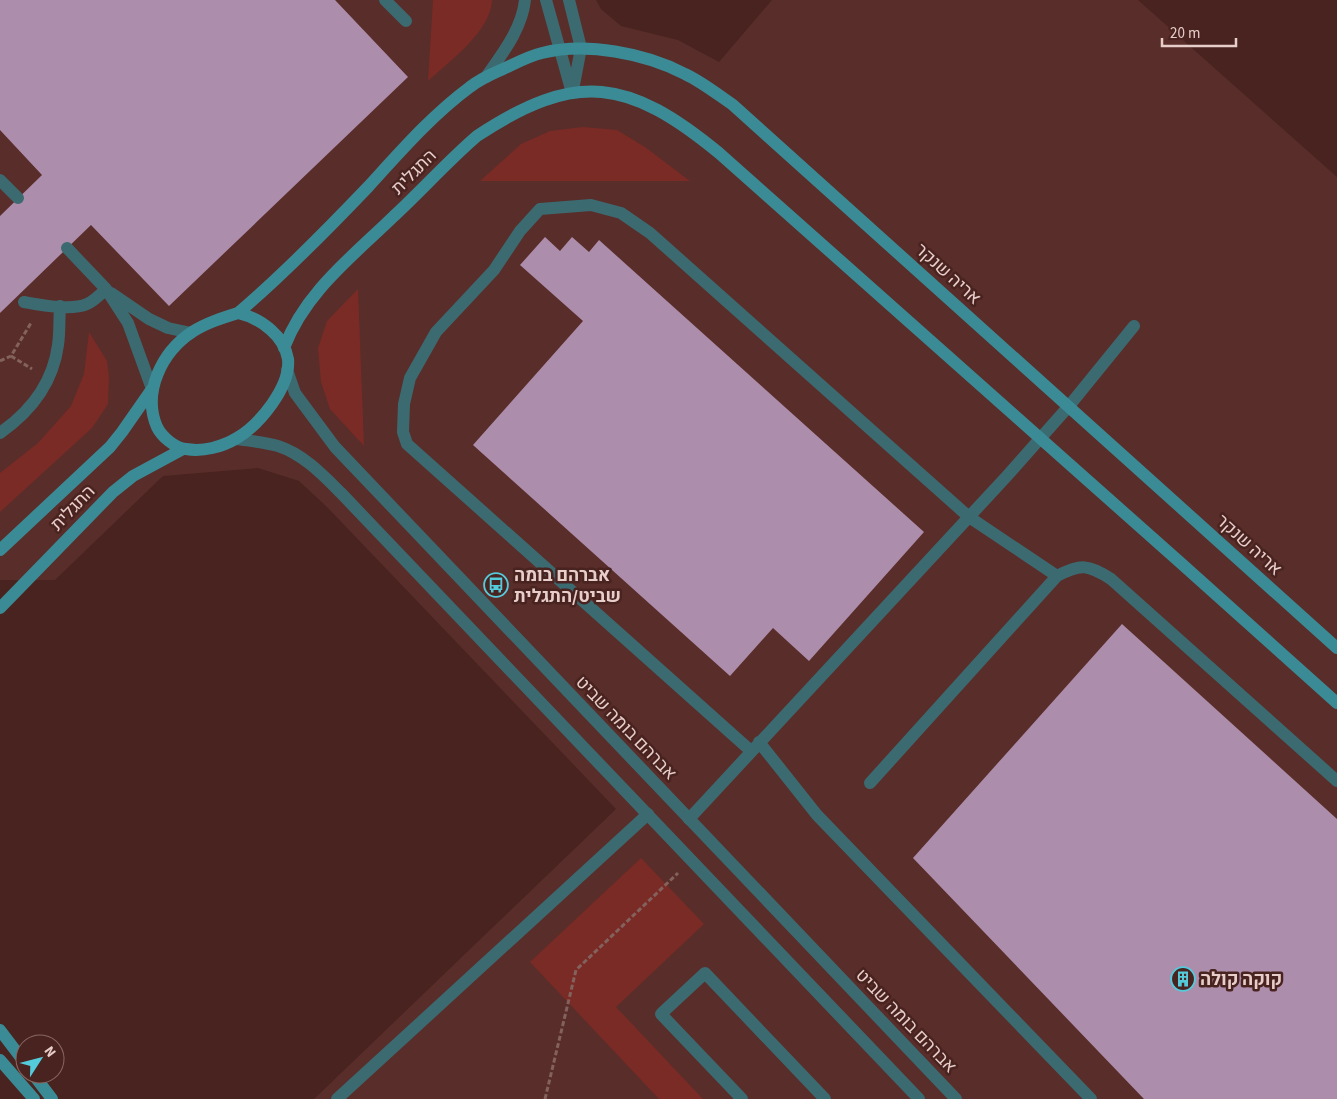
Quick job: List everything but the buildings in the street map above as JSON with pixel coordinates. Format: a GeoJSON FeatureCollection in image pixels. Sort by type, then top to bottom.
{"type":"FeatureCollection","features":[{"type":"Feature","properties":{"kind":"street"},"geometry":{"type":"LineString","coordinates":[[385,0],[406,21]]}},
{"type":"Feature","properties":{"kind":"street"},"geometry":{"type":"LineString","coordinates":[[486,77],[510,41],[525,0]]}},
{"type":"Feature","properties":{"kind":"street"},"geometry":{"type":"LineString","coordinates":[[546,0],[572,93]]}},
{"type":"Feature","properties":{"kind":"street"},"geometry":{"type":"LineString","coordinates":[[569,0],[581,48],[572,93]]}},
{"type":"Feature","properties":{"kind":"street","name":"אריה שנקר"},"geometry":{"type":"LineString","coordinates":[[486,77],[542,53],[581,48],[609,51],[662,64],[706,85],[726,100],[809,173],[1337,648]]}},
{"type":"Feature","properties":{"kind":"street","name":"התגלית"},"geometry":{"type":"LineString","coordinates":[[238,313],[297,261],[437,114],[472,85],[486,77]]}},
{"type":"Feature","properties":{"kind":"street","name":"התגלית"},"geometry":{"type":"LineString","coordinates":[[284,348],[296,321],[332,275],[477,136],[513,114],[554,97],[583,91],[615,93],[658,109],[695,134],[1040,438]]}},
{"type":"Feature","properties":{"kind":"street"},"geometry":{"type":"LineString","coordinates":[[0,180],[18,198]]}},
{"type":"Feature","properties":{"kind":"street"},"geometry":{"type":"LineString","coordinates":[[1057,576],[969,517],[650,233],[621,213],[591,205],[540,209],[520,231],[494,270],[436,332],[410,378],[404,404],[403,432],[407,444],[755,747],[817,815],[1091,1099]]}},
{"type":"Feature","properties":{"kind":"street"},"geometry":{"type":"LineString","coordinates":[[67,248],[106,289],[128,323],[152,388]]}},
{"type":"Feature","properties":{"kind":"street"},"geometry":{"type":"LineString","coordinates":[[106,289],[149,319],[168,328],[191,333]]}},
{"type":"Feature","properties":{"kind":"street"},"geometry":{"type":"LineString","coordinates":[[24,302],[74,307],[88,304],[106,289]]}},
{"type":"Feature","properties":{"kind":"street"},"geometry":{"type":"LineString","coordinates":[[0,433],[15,423],[43,389],[58,346],[60,306]]}},
{"type":"Feature","properties":{"kind":"street"},"geometry":{"type":"LineString","coordinates":[[238,313],[264,323],[277,336],[284,348],[288,359],[288,370],[280,392],[255,425],[236,439],[214,448],[200,451],[183,449],[172,444],[159,431],[153,418],[151,405],[152,388],[155,379],[166,358],[191,333],[221,318],[238,313]]}},
{"type":"Feature","properties":{"kind":"street"},"geometry":{"type":"LineString","coordinates":[[689,819],[969,517],[1069,406],[1134,326]]}},
{"type":"Feature","properties":{"kind":"street","name":"אברהם בומה שביט"},"geometry":{"type":"LineString","coordinates":[[288,370],[295,393],[335,447],[956,1099]]}},
{"type":"Feature","properties":{"kind":"street","name":"התגלית"},"geometry":{"type":"LineString","coordinates":[[0,550],[110,446],[122,432],[152,388]]}},
{"type":"Feature","properties":{"kind":"street"},"geometry":{"type":"LineString","coordinates":[[1040,438],[1337,703]]}},
{"type":"Feature","properties":{"kind":"street"},"geometry":{"type":"LineString","coordinates":[[236,439],[279,446],[301,458],[321,474],[919,1099]]}},
{"type":"Feature","properties":{"kind":"street","name":"התגלית"},"geometry":{"type":"LineString","coordinates":[[0,608],[113,492],[133,476],[183,449]]}},
{"type":"Feature","properties":{"kind":"street"},"geometry":{"type":"LineString","coordinates":[[870,783],[1057,576],[1073,567],[1093,568],[1112,579],[1337,780]]}},
{"type":"Feature","properties":{"kind":"street"},"geometry":{"type":"LineString","coordinates":[[338,1099],[648,814]]}},
{"type":"Feature","properties":{"kind":"street"},"geometry":{"type":"LineString","coordinates":[[742,1099],[661,1014],[705,973],[825,1099]]}},
{"type":"Feature","properties":{"kind":"street"},"geometry":{"type":"LineString","coordinates":[[0,1030],[15,1050]]}},
{"type":"Feature","properties":{"kind":"street"},"geometry":{"type":"LineString","coordinates":[[0,1060],[34,1099]]}},
{"type":"Feature","properties":{"kind":"street"},"geometry":{"type":"LineString","coordinates":[[41,1084],[52,1099]]}},
{"type":"Feature","properties":{"kind":"path"},"geometry":{"type":"LineString","coordinates":[[0,361],[11,356],[41,305]]}},
{"type":"Feature","properties":{"kind":"path"},"geometry":{"type":"LineString","coordinates":[[11,356],[47,379]]}},
{"type":"Feature","properties":{"kind":"path"},"geometry":{"type":"LineString","coordinates":[[545,1099],[576,970],[691,860]]}},
{"type":"Feature","properties":{"kind":"shaded area"},"geometry":{"type":"Polygon","coordinates":[[[0,0],[596,0],[601,9],[621,26],[678,40],[719,62],[772,0],[1138,0],[1337,177],[1337,1099],[314,1099],[616,809],[327,507],[299,481],[258,468],[163,476],[55,580],[0,580],[0,0]]]}},
{"type":"Feature","properties":{"kind":"shaded area"},"geometry":{"type":"Polygon","coordinates":[[[433,0],[492,0],[490,12],[477,34],[458,55],[428,81],[433,0]]]}},
{"type":"Feature","properties":{"kind":"shaded area"},"geometry":{"type":"Polygon","coordinates":[[[583,127],[617,130],[645,147],[690,181],[480,181],[521,144],[550,131],[583,127]]]}},
{"type":"Feature","properties":{"kind":"shaded area"},"geometry":{"type":"Polygon","coordinates":[[[358,289],[364,446],[330,409],[321,382],[318,348],[327,321],[358,289]]]}},
{"type":"Feature","properties":{"kind":"shaded area"},"geometry":{"type":"Polygon","coordinates":[[[89,332],[107,361],[109,377],[108,404],[92,428],[0,512],[0,473],[38,443],[71,406],[84,374],[89,332]]]}},
{"type":"Feature","properties":{"kind":"shaded area"},"geometry":{"type":"Polygon","coordinates":[[[641,858],[704,924],[616,1007],[703,1099],[659,1099],[530,962],[641,858]]]}},
{"type":"Feature","properties":{"kind":"place","name":"אברהם בומה שביט/התגלית"},"geometry":{"type":"Point","coordinates":[496,585]}},
{"type":"Feature","properties":{"kind":"place","name":"קוקה קולה"},"geometry":{"type":"Point","coordinates":[1183,979]}}]}
